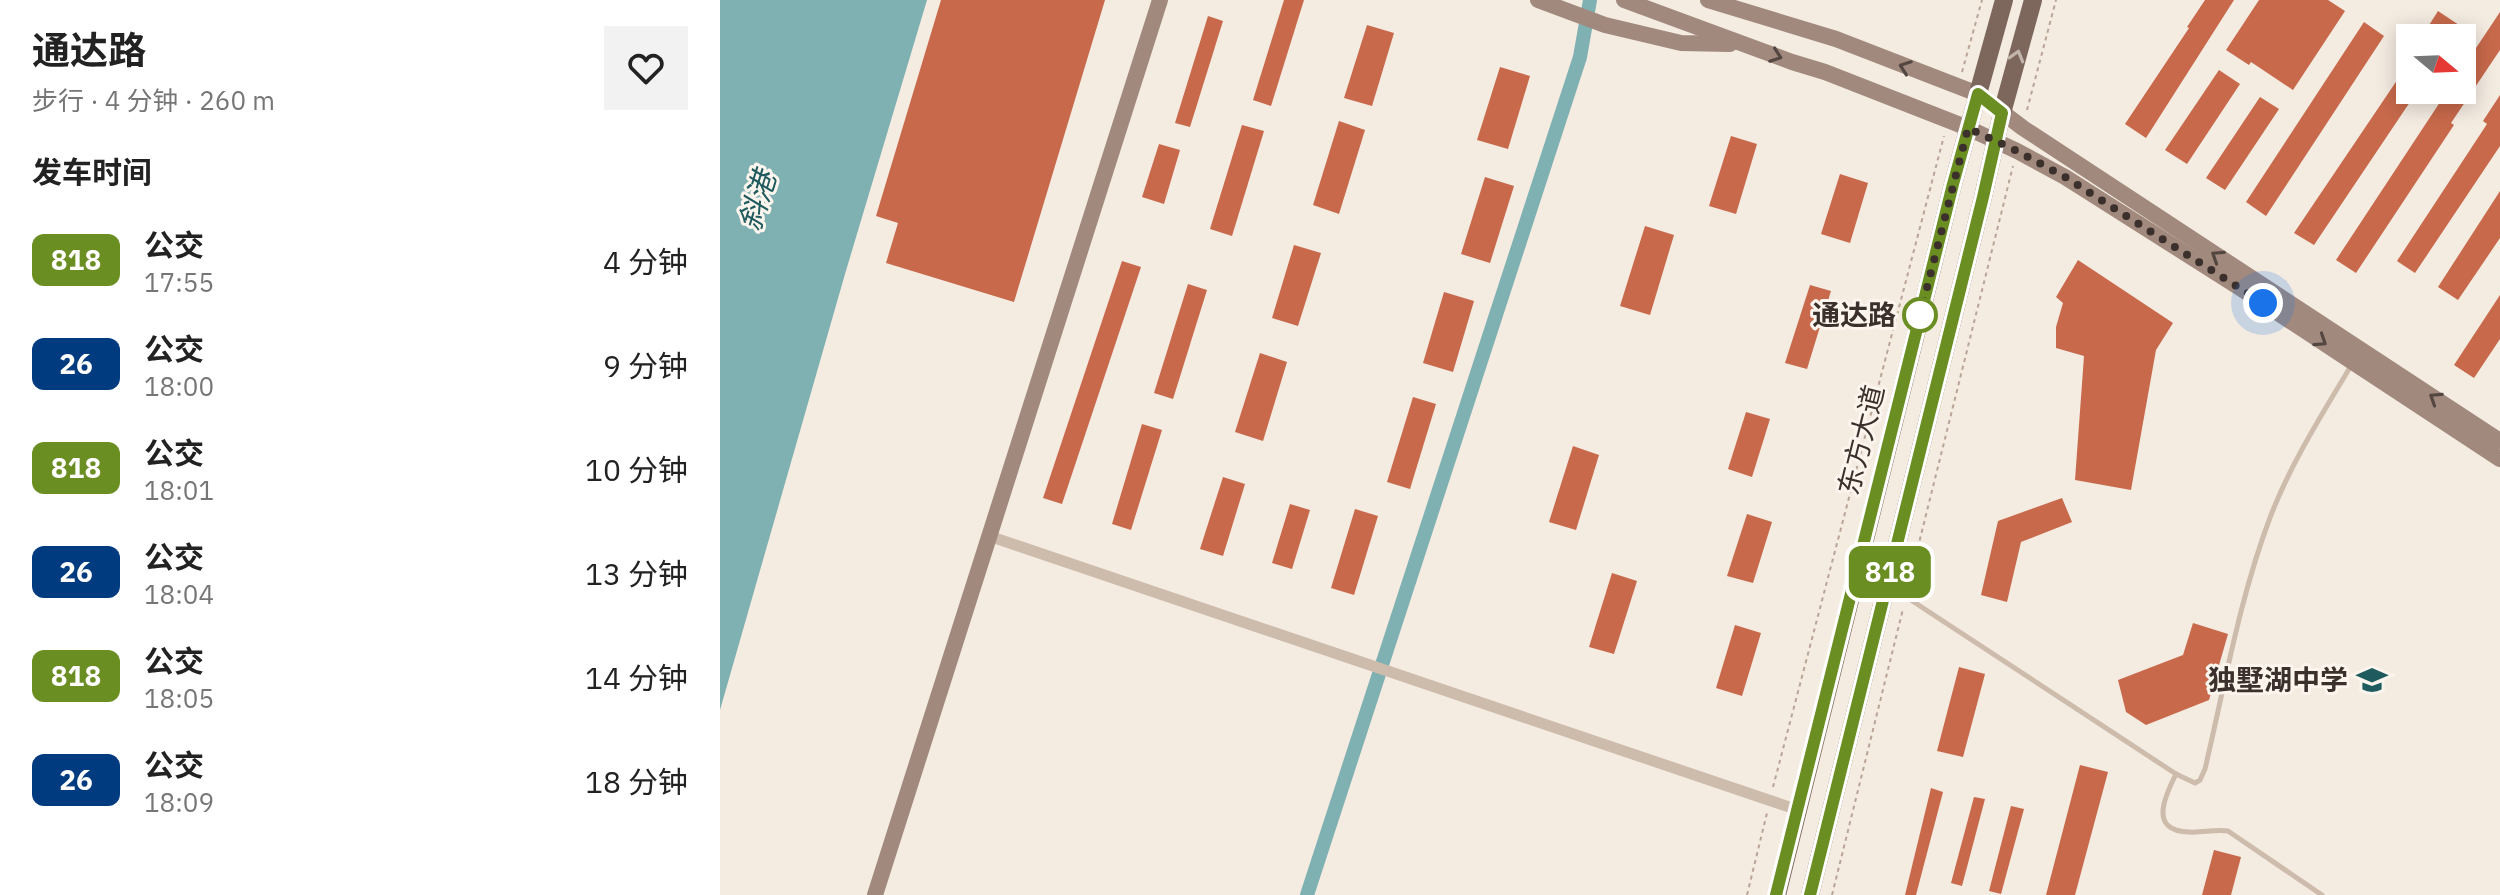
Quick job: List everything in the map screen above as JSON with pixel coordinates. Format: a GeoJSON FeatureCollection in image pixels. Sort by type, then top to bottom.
{"type":"FeatureCollection","features":[{"type":"Feature","properties":{"kind":"main road"},"geometry":{"type":"LineString","coordinates":[[875,895],[1160,0]]}},
{"type":"Feature","properties":{"kind":"main road"},"geometry":{"type":"LineString","coordinates":[[1538,0],[1605,25],[1681,43],[1744,44]]}},
{"type":"Feature","properties":{"kind":"main road"},"geometry":{"type":"LineString","coordinates":[[1624,0],[1825,72],[1968,128],[2017,151],[2065,177],[2227,279],[2500,459]]}},
{"type":"Feature","properties":{"kind":"main road"},"geometry":{"type":"LineString","coordinates":[[1708,0],[1836,39],[1978,94],[2023,128],[2500,441]]}},
{"type":"Feature","properties":{"kind":"main road"},"geometry":{"type":"LineString","coordinates":[[1735,0],[1749,12]]}},
{"type":"Feature","properties":{"kind":"main road","name":"东方大道"},"geometry":{"type":"LineString","coordinates":[[1777,895],[1968,128],[2004,0]]}},
{"type":"Feature","properties":{"kind":"main road"},"geometry":{"type":"LineString","coordinates":[[1810,895],[2002,113],[2033,0]]}},
{"type":"Feature","properties":{"kind":"street"},"geometry":{"type":"LineString","coordinates":[[989,536],[1798,810]]}},
{"type":"Feature","properties":{"kind":"lane"},"geometry":{"type":"LineString","coordinates":[[1887,584],[2176,774],[2195,783],[2205,769],[2247,592],[2272,513],[2306,440],[2353,362]]}},
{"type":"Feature","properties":{"kind":"lane"},"geometry":{"type":"LineString","coordinates":[[2176,774],[2162,810],[2163,819],[2170,827],[2187,833],[2228,831],[2322,895]]}},
{"type":"Feature","properties":{"kind":"path"},"geometry":{"type":"LineString","coordinates":[[1960,82],[1982,0]]}},
{"type":"Feature","properties":{"kind":"path"},"geometry":{"type":"LineString","coordinates":[[2023,128],[2056,0]]}},
{"type":"Feature","properties":{"kind":"path"},"geometry":{"type":"LineString","coordinates":[[1773,787],[1945,134]]}},
{"type":"Feature","properties":{"kind":"path"},"geometry":{"type":"LineString","coordinates":[[1832,895],[2017,151]]}},
{"type":"Feature","properties":{"kind":"path"},"geometry":{"type":"LineString","coordinates":[[1747,895],[1769,803]]}},
{"type":"Feature","properties":{"kind":"water","name":"斜港"},"geometry":{"type":"Polygon","coordinates":[[[720,0],[927,0],[720,710],[720,0]]]}},
{"type":"Feature","properties":{"kind":"building"},"geometry":{"type":"Polygon","coordinates":[[[941,0],[1105,0],[1014,302],[886,263],[898,223],[876,216],[941,0]]]}},
{"type":"Feature","properties":{"kind":"building"},"geometry":{"type":"Polygon","coordinates":[[[1284,0],[1304,0],[1271,106],[1253,100],[1284,0]]]}},
{"type":"Feature","properties":{"kind":"building"},"geometry":{"type":"Polygon","coordinates":[[[2205,0],[2234,0],[2146,138],[2125,124],[2205,0]]]}},
{"type":"Feature","properties":{"kind":"building"},"geometry":{"type":"Polygon","coordinates":[[[2259,0],[2328,0],[2345,11],[2293,90],[2251,62],[2249,65],[2226,50],[2259,0]]]}},
{"type":"Feature","properties":{"kind":"building"},"geometry":{"type":"Polygon","coordinates":[[[2438,11],[2458,24],[2430,24],[2438,11]]]}},
{"type":"Feature","properties":{"kind":"building"},"geometry":{"type":"Polygon","coordinates":[[[2500,12],[2500,50],[2476,86],[2476,48],[2500,12]]]}},
{"type":"Feature","properties":{"kind":"building"},"geometry":{"type":"Polygon","coordinates":[[[1208,16],[1223,21],[1190,127],[1175,123],[1208,16]]]}},
{"type":"Feature","properties":{"kind":"building"},"geometry":{"type":"Polygon","coordinates":[[[2364,22],[2384,36],[2266,216],[2246,202],[2364,22]]]}},
{"type":"Feature","properties":{"kind":"building"},"geometry":{"type":"Polygon","coordinates":[[[1367,25],[1394,33],[1372,106],[1344,98],[1367,25]]]}},
{"type":"Feature","properties":{"kind":"building"},"geometry":{"type":"Polygon","coordinates":[[[1500,67],[1530,76],[1508,149],[1477,140],[1500,67]]]}},
{"type":"Feature","properties":{"kind":"building"},"geometry":{"type":"Polygon","coordinates":[[[2219,70],[2240,84],[2187,164],[2165,150],[2219,70]]]}},
{"type":"Feature","properties":{"kind":"building"},"geometry":{"type":"Polygon","coordinates":[[[2396,82],[2396,104],[2409,104],[2314,245],[2294,233],[2396,82]]]}},
{"type":"Feature","properties":{"kind":"building"},"geometry":{"type":"Polygon","coordinates":[[[2500,95],[2500,146],[2415,273],[2397,261],[2487,124],[2483,121],[2500,95]]]}},
{"type":"Feature","properties":{"kind":"building"},"geometry":{"type":"Polygon","coordinates":[[[2260,97],[2279,109],[2225,190],[2206,178],[2260,97]]]}},
{"type":"Feature","properties":{"kind":"building"},"geometry":{"type":"Polygon","coordinates":[[[2439,104],[2464,104],[2451,123],[2454,125],[2356,273],[2336,260],[2439,104]]]}},
{"type":"Feature","properties":{"kind":"building"},"geometry":{"type":"Polygon","coordinates":[[[1339,121],[1365,130],[1339,214],[1313,205],[1339,121]]]}},
{"type":"Feature","properties":{"kind":"building"},"geometry":{"type":"Polygon","coordinates":[[[1242,125],[1264,131],[1232,236],[1210,229],[1242,125]]]}},
{"type":"Feature","properties":{"kind":"building"},"geometry":{"type":"Polygon","coordinates":[[[1731,136],[1757,144],[1736,214],[1709,206],[1731,136]]]}},
{"type":"Feature","properties":{"kind":"building"},"geometry":{"type":"Polygon","coordinates":[[[1159,144],[1180,150],[1164,204],[1142,197],[1159,144]]]}},
{"type":"Feature","properties":{"kind":"building"},"geometry":{"type":"Polygon","coordinates":[[[1840,174],[1868,183],[1850,243],[1821,234],[1840,174]]]}},
{"type":"Feature","properties":{"kind":"building"},"geometry":{"type":"Polygon","coordinates":[[[1485,177],[1514,186],[1490,263],[1461,254],[1485,177]]]}},
{"type":"Feature","properties":{"kind":"building"},"geometry":{"type":"Polygon","coordinates":[[[2500,191],[2500,238],[2458,300],[2438,287],[2500,191]]]}},
{"type":"Feature","properties":{"kind":"building"},"geometry":{"type":"Polygon","coordinates":[[[1645,226],[1674,235],[1650,315],[1620,306],[1645,226]]]}},
{"type":"Feature","properties":{"kind":"building"},"geometry":{"type":"Polygon","coordinates":[[[1294,245],[1321,253],[1298,326],[1272,318],[1294,245]]]}},
{"type":"Feature","properties":{"kind":"building"},"geometry":{"type":"Polygon","coordinates":[[[2078,260],[2173,323],[2156,350],[2131,490],[2075,480],[2084,356],[2056,348],[2056,327],[2063,303],[2056,297],[2078,260]]]}},
{"type":"Feature","properties":{"kind":"building"},"geometry":{"type":"Polygon","coordinates":[[[1122,261],[1141,267],[1062,504],[1043,498],[1122,261]]]}},
{"type":"Feature","properties":{"kind":"building"},"geometry":{"type":"Polygon","coordinates":[[[1188,284],[1207,290],[1173,399],[1154,393],[1188,284]]]}},
{"type":"Feature","properties":{"kind":"building"},"geometry":{"type":"Polygon","coordinates":[[[1810,285],[1831,291],[1807,369],[1785,363],[1810,285]]]}},
{"type":"Feature","properties":{"kind":"building"},"geometry":{"type":"Polygon","coordinates":[[[1444,292],[1474,301],[1453,372],[1423,363],[1444,292]]]}},
{"type":"Feature","properties":{"kind":"building"},"geometry":{"type":"Polygon","coordinates":[[[2500,295],[2500,339],[2474,378],[2454,365],[2500,295]]]}},
{"type":"Feature","properties":{"kind":"building"},"geometry":{"type":"Polygon","coordinates":[[[1260,353],[1287,362],[1263,441],[1235,432],[1260,353]]]}},
{"type":"Feature","properties":{"kind":"building"},"geometry":{"type":"Polygon","coordinates":[[[1413,397],[1436,404],[1410,489],[1387,482],[1413,397]]]}},
{"type":"Feature","properties":{"kind":"building"},"geometry":{"type":"Polygon","coordinates":[[[1746,412],[1770,419],[1752,477],[1728,469],[1746,412]]]}},
{"type":"Feature","properties":{"kind":"building"},"geometry":{"type":"Polygon","coordinates":[[[1142,424],[1162,430],[1131,530],[1112,524],[1142,424]]]}},
{"type":"Feature","properties":{"kind":"building"},"geometry":{"type":"Polygon","coordinates":[[[1573,446],[1599,455],[1576,530],[1549,522],[1573,446]]]}},
{"type":"Feature","properties":{"kind":"building"},"geometry":{"type":"Polygon","coordinates":[[[1223,477],[1245,484],[1223,556],[1200,549],[1223,477]]]}},
{"type":"Feature","properties":{"kind":"building"},"geometry":{"type":"Polygon","coordinates":[[[2062,498],[2072,522],[2021,542],[2007,602],[1981,595],[1998,521],[2062,498]]]}},
{"type":"Feature","properties":{"kind":"building"},"geometry":{"type":"Polygon","coordinates":[[[1290,504],[1310,510],[1292,569],[1272,563],[1290,504]]]}},
{"type":"Feature","properties":{"kind":"building"},"geometry":{"type":"Polygon","coordinates":[[[1355,509],[1378,516],[1354,595],[1331,588],[1355,509]]]}},
{"type":"Feature","properties":{"kind":"building"},"geometry":{"type":"Polygon","coordinates":[[[1747,514],[1772,522],[1753,583],[1727,576],[1747,514]]]}},
{"type":"Feature","properties":{"kind":"building"},"geometry":{"type":"Polygon","coordinates":[[[1612,573],[1637,581],[1614,654],[1589,647],[1612,573]]]}},
{"type":"Feature","properties":{"kind":"building"},"geometry":{"type":"Polygon","coordinates":[[[2193,623],[2228,634],[2209,700],[2146,725],[2126,712],[2118,680],[2183,655],[2193,623]]]}},
{"type":"Feature","properties":{"kind":"building"},"geometry":{"type":"Polygon","coordinates":[[[1735,625],[1761,633],[1742,696],[1716,688],[1735,625]]]}},
{"type":"Feature","properties":{"kind":"building"},"geometry":{"type":"Polygon","coordinates":[[[1959,667],[1985,674],[1963,757],[1937,751],[1959,667]]]}},
{"type":"Feature","properties":{"kind":"building"},"geometry":{"type":"Polygon","coordinates":[[[2080,765],[2108,772],[2075,895],[2046,895],[2080,765]]]}},
{"type":"Feature","properties":{"kind":"building"},"geometry":{"type":"Polygon","coordinates":[[[1931,788],[1943,792],[1916,895],[1905,895],[1931,788]]]}},
{"type":"Feature","properties":{"kind":"building"},"geometry":{"type":"Polygon","coordinates":[[[1974,797],[1985,799],[1962,886],[1951,883],[1974,797]]]}},
{"type":"Feature","properties":{"kind":"building"},"geometry":{"type":"Polygon","coordinates":[[[2011,806],[2024,809],[2001,894],[1989,891],[2011,806]]]}},
{"type":"Feature","properties":{"kind":"building"},"geometry":{"type":"Polygon","coordinates":[[[2214,850],[2241,857],[2231,895],[2202,895],[2214,850]]]}},
{"type":"Feature","properties":{"kind":"waterway"},"geometry":{"type":"LineString","coordinates":[[1307,895],[1580,57],[1590,0]]}},
{"type":"Feature","properties":{"kind":"bus line","name":"818"},"geometry":{"type":"LineString","coordinates":[[1776,895],[1978,94],[2002,113],[1810,895]]}},
{"type":"Feature","properties":{"kind":"place","name":"通达路"},"geometry":{"type":"Point","coordinates":[1920,315]}},
{"type":"Feature","properties":{"kind":"place","name":"独墅湖中学"},"geometry":{"type":"Point","coordinates":[2372,680]}},
{"type":"Feature","properties":{"kind":"route"},"geometry":{"type":"LineString","coordinates":[[1920,315],[1968,128],[2065,177],[2263,303]]}}]}
